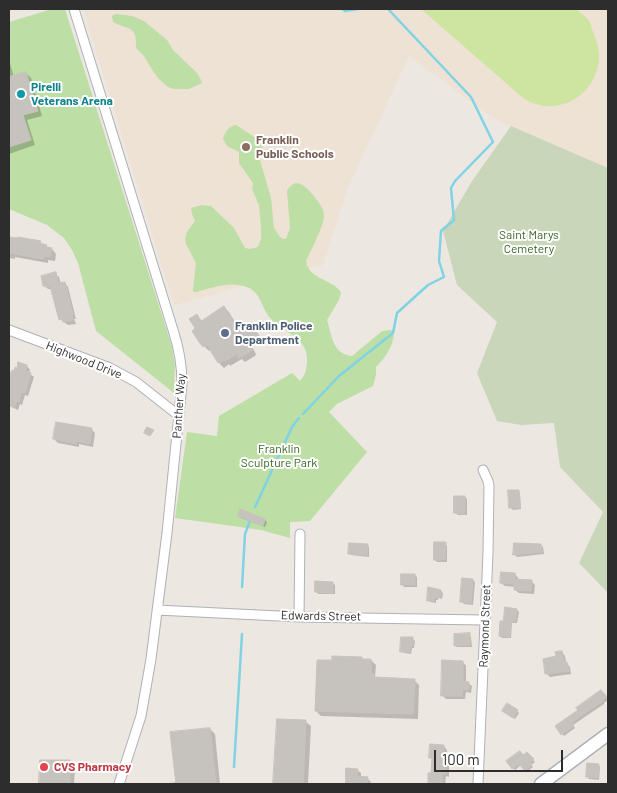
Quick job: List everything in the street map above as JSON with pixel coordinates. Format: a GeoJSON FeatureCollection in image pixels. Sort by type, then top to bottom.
{"type":"FeatureCollection","features":[{"type":"Feature","properties":{"kind":"main road"},"geometry":{"type":"LineString","coordinates":[[541,784],[608,734]]}},
{"type":"Feature","properties":{"kind":"main road"},"geometry":{"type":"LineString","coordinates":[[558,784],[560,771]]}},
{"type":"Feature","properties":{"kind":"street","name":"Panther Way"},"geometry":{"type":"LineString","coordinates":[[74,9],[177,344],[182,376],[167,533],[153,646],[144,704],[119,784]]}},
{"type":"Feature","properties":{"kind":"street","name":"Highwood Drive"},"geometry":{"type":"LineString","coordinates":[[9,330],[110,368],[136,382],[178,415]]}},
{"type":"Feature","properties":{"kind":"street","name":"Raymond Street"},"geometry":{"type":"LineString","coordinates":[[478,784],[488,553],[489,486],[483,470]]}},
{"type":"Feature","properties":{"kind":"street"},"geometry":{"type":"LineString","coordinates":[[299,617],[300,534]]}},
{"type":"Feature","properties":{"kind":"street","name":"Edwards Street"},"geometry":{"type":"LineString","coordinates":[[157,610],[299,617],[484,620]]}},
{"type":"Feature","properties":{"kind":"shaded area","name":"Franklin Public Schools"},"geometry":{"type":"Polygon","coordinates":[[[83,9],[608,9],[608,168],[493,118],[409,56],[347,190],[323,265],[174,305],[83,9]]]}},
{"type":"Feature","properties":{"kind":"green space"},"geometry":{"type":"Polygon","coordinates":[[[52,9],[65,9],[172,347],[175,366],[174,393],[96,331],[78,263],[64,238],[47,225],[9,209],[9,22],[52,9]]]}},
{"type":"Feature","properties":{"kind":"green space"},"geometry":{"type":"Polygon","coordinates":[[[421,9],[576,9],[590,22],[598,45],[598,67],[588,88],[570,102],[548,106],[532,103],[522,97],[421,9]]]}},
{"type":"Feature","properties":{"kind":"green space"},"geometry":{"type":"Polygon","coordinates":[[[116,14],[132,16],[144,21],[167,40],[173,50],[197,73],[202,83],[189,89],[168,87],[159,79],[144,56],[136,48],[134,32],[113,22],[112,16],[116,14]]]}},
{"type":"Feature","properties":{"kind":"green space","name":"Franklin Sculpture Park"},"geometry":{"type":"Polygon","coordinates":[[[236,125],[262,144],[263,150],[260,160],[271,198],[274,228],[280,237],[286,239],[290,228],[287,191],[290,186],[297,183],[304,186],[322,208],[324,214],[323,221],[306,261],[311,272],[332,284],[341,292],[339,300],[327,320],[334,343],[340,352],[352,356],[381,332],[394,331],[393,341],[389,350],[376,367],[373,386],[337,404],[329,412],[367,452],[310,521],[290,522],[290,538],[261,530],[175,518],[187,432],[217,436],[219,416],[292,373],[300,381],[307,364],[307,355],[301,342],[271,319],[253,290],[242,286],[229,285],[196,292],[193,290],[196,263],[185,239],[187,232],[195,221],[191,208],[202,205],[211,206],[234,228],[245,248],[258,247],[261,239],[259,205],[252,189],[253,183],[239,163],[239,152],[227,146],[223,139],[228,130],[236,125]]]}},
{"type":"Feature","properties":{"kind":"green space","name":"Saint Marys Cemetery"},"geometry":{"type":"Polygon","coordinates":[[[511,126],[608,168],[608,593],[579,563],[603,512],[560,467],[554,423],[521,425],[497,421],[477,373],[497,322],[457,285],[443,231],[472,181],[511,126]]]}},
{"type":"Feature","properties":{"kind":"building","name":"Pirelli Veterans Arena"},"geometry":{"type":"Polygon","coordinates":[[[26,72],[38,111],[23,115],[31,140],[9,147],[9,77],[26,72]]]}},
{"type":"Feature","properties":{"kind":"building"},"geometry":{"type":"Polygon","coordinates":[[[9,237],[41,241],[40,243],[47,245],[46,247],[52,248],[50,257],[44,256],[43,259],[9,253],[9,237]]]}},
{"type":"Feature","properties":{"kind":"building"},"geometry":{"type":"Polygon","coordinates":[[[56,272],[58,283],[65,282],[73,320],[63,322],[62,319],[59,320],[50,286],[43,286],[41,276],[56,272]]]}},
{"type":"Feature","properties":{"kind":"building","name":"Franklin Police Department"},"geometry":{"type":"Polygon","coordinates":[[[224,306],[240,331],[251,324],[258,335],[248,342],[252,348],[251,351],[239,358],[237,354],[218,363],[207,345],[203,347],[199,342],[192,331],[195,328],[189,319],[197,314],[201,321],[224,306]]]}},
{"type":"Feature","properties":{"kind":"building"},"geometry":{"type":"Polygon","coordinates":[[[18,362],[27,365],[26,371],[31,373],[25,393],[21,392],[19,402],[16,401],[14,408],[9,405],[9,376],[15,367],[17,368],[18,362]]]}},
{"type":"Feature","properties":{"kind":"building"},"geometry":{"type":"Polygon","coordinates":[[[56,422],[92,428],[90,444],[76,441],[76,444],[53,439],[56,422]]]}},
{"type":"Feature","properties":{"kind":"building"},"geometry":{"type":"Polygon","coordinates":[[[147,427],[154,430],[150,436],[144,433],[147,427]]]}},
{"type":"Feature","properties":{"kind":"building"},"geometry":{"type":"Polygon","coordinates":[[[508,490],[519,490],[520,508],[509,508],[508,490]]]}},
{"type":"Feature","properties":{"kind":"building"},"geometry":{"type":"Polygon","coordinates":[[[454,496],[465,496],[465,514],[454,513],[454,496]]]}},
{"type":"Feature","properties":{"kind":"building"},"geometry":{"type":"Polygon","coordinates":[[[240,509],[265,519],[263,526],[238,516],[240,509]]]}},
{"type":"Feature","properties":{"kind":"building"},"geometry":{"type":"Polygon","coordinates":[[[434,542],[446,542],[445,560],[434,560],[434,542]]]}},
{"type":"Feature","properties":{"kind":"building"},"geometry":{"type":"Polygon","coordinates":[[[349,543],[368,544],[367,555],[348,554],[349,543]]]}},
{"type":"Feature","properties":{"kind":"building"},"geometry":{"type":"Polygon","coordinates":[[[514,543],[541,544],[542,552],[513,555],[514,543]]]}},
{"type":"Feature","properties":{"kind":"building"},"geometry":{"type":"Polygon","coordinates":[[[501,572],[515,573],[515,579],[532,580],[531,591],[514,590],[514,584],[500,583],[501,572]]]}},
{"type":"Feature","properties":{"kind":"building"},"geometry":{"type":"Polygon","coordinates":[[[401,574],[415,574],[415,585],[401,585],[401,574]]]}},
{"type":"Feature","properties":{"kind":"building"},"geometry":{"type":"Polygon","coordinates":[[[462,578],[473,579],[471,603],[460,602],[462,578]]]}},
{"type":"Feature","properties":{"kind":"building"},"geometry":{"type":"Polygon","coordinates":[[[315,581],[333,582],[333,593],[315,592],[315,581]]]}},
{"type":"Feature","properties":{"kind":"building"},"geometry":{"type":"Polygon","coordinates":[[[428,587],[441,590],[441,597],[434,598],[434,601],[427,601],[428,587]]]}},
{"type":"Feature","properties":{"kind":"building"},"geometry":{"type":"Polygon","coordinates":[[[505,607],[517,609],[515,622],[511,621],[510,637],[499,636],[500,621],[503,621],[505,607]]]}},
{"type":"Feature","properties":{"kind":"building"},"geometry":{"type":"Polygon","coordinates":[[[470,633],[470,645],[454,646],[454,634],[470,633]]]}},
{"type":"Feature","properties":{"kind":"building"},"geometry":{"type":"Polygon","coordinates":[[[401,637],[413,637],[413,646],[410,646],[410,652],[400,652],[401,637]]]}},
{"type":"Feature","properties":{"kind":"building"},"geometry":{"type":"Polygon","coordinates":[[[562,651],[564,662],[567,662],[569,671],[545,674],[543,659],[556,656],[555,652],[562,651]]]}},
{"type":"Feature","properties":{"kind":"building"},"geometry":{"type":"Polygon","coordinates":[[[332,656],[371,659],[371,674],[374,674],[374,677],[415,679],[413,714],[315,711],[317,660],[332,660],[332,656]]]}},
{"type":"Feature","properties":{"kind":"building"},"geometry":{"type":"Polygon","coordinates":[[[442,660],[463,661],[463,681],[469,682],[468,690],[463,689],[462,696],[441,696],[442,660]]]}},
{"type":"Feature","properties":{"kind":"building"},"geometry":{"type":"Polygon","coordinates":[[[601,690],[607,697],[572,722],[574,726],[561,735],[555,726],[578,710],[576,708],[601,690]]]}},
{"type":"Feature","properties":{"kind":"building"},"geometry":{"type":"Polygon","coordinates":[[[507,703],[518,710],[513,718],[502,711],[507,703]]]}},
{"type":"Feature","properties":{"kind":"building"},"geometry":{"type":"Polygon","coordinates":[[[277,719],[306,720],[303,784],[273,784],[277,719]]]}},
{"type":"Feature","properties":{"kind":"building"},"geometry":{"type":"Polygon","coordinates":[[[210,728],[216,784],[176,784],[170,732],[210,728]]]}},
{"type":"Feature","properties":{"kind":"building"},"geometry":{"type":"Polygon","coordinates":[[[430,744],[444,745],[446,774],[443,773],[442,784],[428,784],[428,773],[431,773],[432,758],[429,758],[430,744]]]}},
{"type":"Feature","properties":{"kind":"building"},"geometry":{"type":"Polygon","coordinates":[[[520,751],[523,755],[527,752],[534,759],[530,762],[532,765],[525,771],[519,764],[512,769],[506,761],[520,751]]]}},
{"type":"Feature","properties":{"kind":"building","name":"CVS Pharmacy"},"geometry":{"type":"Polygon","coordinates":[[[40,760],[70,760],[70,784],[39,784],[40,760]]]}},
{"type":"Feature","properties":{"kind":"building"},"geometry":{"type":"Polygon","coordinates":[[[587,763],[599,764],[598,778],[586,777],[587,763]]]}},
{"type":"Feature","properties":{"kind":"building"},"geometry":{"type":"Polygon","coordinates":[[[346,768],[358,769],[357,776],[368,777],[367,784],[346,784],[346,768]]]}},
{"type":"Feature","properties":{"kind":"waterway"},"geometry":{"type":"LineString","coordinates":[[342,9],[345,11],[358,9]]}},
{"type":"Feature","properties":{"kind":"waterway"},"geometry":{"type":"LineString","coordinates":[[303,414],[339,376],[393,333],[397,313],[428,285],[444,277],[439,261],[441,231],[454,220],[451,188],[455,181],[493,142],[471,97],[388,9]]}},
{"type":"Feature","properties":{"kind":"waterway"},"geometry":{"type":"LineString","coordinates":[[255,507],[292,427],[299,418]]}},
{"type":"Feature","properties":{"kind":"waterway"},"geometry":{"type":"LineString","coordinates":[[242,587],[245,534],[250,521]]}},
{"type":"Feature","properties":{"kind":"waterway"},"geometry":{"type":"LineString","coordinates":[[234,767],[242,634]]}},
{"type":"Feature","properties":{"kind":"place","name":"Pirelli Veterans Arena"},"geometry":{"type":"Point","coordinates":[21,94]}},
{"type":"Feature","properties":{"kind":"place","name":"Franklin Public Schools"},"geometry":{"type":"Point","coordinates":[246,147]}},
{"type":"Feature","properties":{"kind":"place","name":"Franklin Police Department"},"geometry":{"type":"Point","coordinates":[225,333]}},
{"type":"Feature","properties":{"kind":"place","name":"CVS Pharmacy"},"geometry":{"type":"Point","coordinates":[44,767]}}]}
